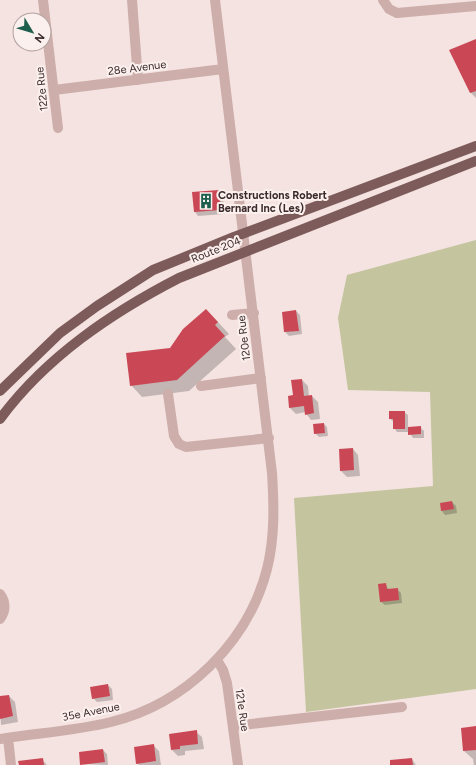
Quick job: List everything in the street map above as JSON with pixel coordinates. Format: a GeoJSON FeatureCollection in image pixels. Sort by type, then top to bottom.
{"type":"FeatureCollection","features":[{"type":"Feature","properties":{"kind":"main road","name":"Route 204"},"geometry":{"type":"LineString","coordinates":[[0,391],[15,374],[60,333],[97,306],[153,270],[476,146]]}},
{"type":"Feature","properties":{"kind":"main road","name":"Route 204"},"geometry":{"type":"LineString","coordinates":[[0,419],[17,396],[51,362],[110,317],[148,293],[179,278],[246,251],[476,161]]}},
{"type":"Feature","properties":{"kind":"street","name":"122e Rue"},"geometry":{"type":"LineString","coordinates":[[43,0],[58,128]]}},
{"type":"Feature","properties":{"kind":"street"},"geometry":{"type":"LineString","coordinates":[[132,0],[138,80]]}},
{"type":"Feature","properties":{"kind":"street","name":"120e Rue"},"geometry":{"type":"LineString","coordinates":[[215,0],[269,438],[274,512],[267,568],[259,594],[247,618],[217,660]]}},
{"type":"Feature","properties":{"kind":"street"},"geometry":{"type":"LineString","coordinates":[[383,0],[389,9],[397,13],[476,6]]}},
{"type":"Feature","properties":{"kind":"street","name":"28e Avenue"},"geometry":{"type":"LineString","coordinates":[[54,90],[224,69]]}},
{"type":"Feature","properties":{"kind":"street"},"geometry":{"type":"LineString","coordinates":[[232,315],[254,313]]}},
{"type":"Feature","properties":{"kind":"street"},"geometry":{"type":"LineString","coordinates":[[201,386],[261,378]]}},
{"type":"Feature","properties":{"kind":"street"},"geometry":{"type":"LineString","coordinates":[[168,394],[174,436],[179,444],[186,447],[269,438]]}},
{"type":"Feature","properties":{"kind":"street"},"geometry":{"type":"LineString","coordinates":[[0,594],[5,608],[0,619]]}},
{"type":"Feature","properties":{"kind":"street","name":"121e Rue"},"geometry":{"type":"LineString","coordinates":[[217,660],[227,684],[238,765]]}},
{"type":"Feature","properties":{"kind":"street","name":"35e Avenue"},"geometry":{"type":"LineString","coordinates":[[4,738],[110,722],[136,714],[182,689],[217,660]]}},
{"type":"Feature","properties":{"kind":"street"},"geometry":{"type":"LineString","coordinates":[[233,726],[402,706]]}},
{"type":"Feature","properties":{"kind":"street"},"geometry":{"type":"LineString","coordinates":[[4,738],[11,765]]}},
{"type":"Feature","properties":{"kind":"green space"},"geometry":{"type":"Polygon","coordinates":[[[476,240],[476,689],[306,712],[294,498],[433,486],[430,392],[348,390],[338,318],[347,275],[476,240]]]}},
{"type":"Feature","properties":{"kind":"building"},"geometry":{"type":"Polygon","coordinates":[[[476,39],[476,91],[470,93],[449,50],[476,39]]]}},
{"type":"Feature","properties":{"kind":"building","name":"Constructions Robert Bernard Inc (Les)"},"geometry":{"type":"Polygon","coordinates":[[[219,190],[221,210],[194,212],[192,192],[219,190]]]}},
{"type":"Feature","properties":{"kind":"building"},"geometry":{"type":"Polygon","coordinates":[[[206,309],[218,322],[215,325],[225,336],[177,380],[130,386],[126,353],[170,348],[183,329],[206,309]]]}},
{"type":"Feature","properties":{"kind":"building"},"geometry":{"type":"Polygon","coordinates":[[[296,310],[299,331],[284,332],[282,312],[296,310]]]}},
{"type":"Feature","properties":{"kind":"building"},"geometry":{"type":"Polygon","coordinates":[[[302,379],[304,396],[312,395],[314,413],[305,415],[304,406],[289,408],[288,396],[293,395],[291,380],[302,379]]]}},
{"type":"Feature","properties":{"kind":"building"},"geometry":{"type":"Polygon","coordinates":[[[389,411],[405,411],[405,429],[393,429],[393,419],[389,419],[389,411]]]}},
{"type":"Feature","properties":{"kind":"building"},"geometry":{"type":"Polygon","coordinates":[[[324,423],[325,433],[314,434],[313,424],[324,423]]]}},
{"type":"Feature","properties":{"kind":"building"},"geometry":{"type":"Polygon","coordinates":[[[421,426],[421,434],[408,435],[408,427],[421,426]]]}},
{"type":"Feature","properties":{"kind":"building"},"geometry":{"type":"Polygon","coordinates":[[[353,448],[354,470],[340,471],[339,449],[353,448]]]}},
{"type":"Feature","properties":{"kind":"building"},"geometry":{"type":"Polygon","coordinates":[[[452,501],[454,509],[441,511],[440,503],[452,501]]]}},
{"type":"Feature","properties":{"kind":"building"},"geometry":{"type":"Polygon","coordinates":[[[386,583],[387,589],[398,588],[399,600],[380,602],[378,584],[386,583]]]}},
{"type":"Feature","properties":{"kind":"building"},"geometry":{"type":"Polygon","coordinates":[[[108,684],[110,696],[92,699],[90,687],[108,684]]]}},
{"type":"Feature","properties":{"kind":"building"},"geometry":{"type":"Polygon","coordinates":[[[9,695],[13,716],[0,719],[0,696],[9,695]]]}},
{"type":"Feature","properties":{"kind":"building"},"geometry":{"type":"Polygon","coordinates":[[[476,726],[476,750],[463,751],[461,728],[476,726]]]}},
{"type":"Feature","properties":{"kind":"building"},"geometry":{"type":"Polygon","coordinates":[[[197,730],[198,744],[180,746],[180,749],[171,750],[169,734],[197,730]]]}},
{"type":"Feature","properties":{"kind":"building"},"geometry":{"type":"Polygon","coordinates":[[[154,744],[156,761],[136,764],[134,747],[154,744]]]}},
{"type":"Feature","properties":{"kind":"building"},"geometry":{"type":"Polygon","coordinates":[[[103,749],[105,762],[80,765],[79,752],[103,749]]]}},
{"type":"Feature","properties":{"kind":"building"},"geometry":{"type":"Polygon","coordinates":[[[43,758],[44,765],[19,765],[18,761],[43,758]]]}},
{"type":"Feature","properties":{"kind":"building"},"geometry":{"type":"Polygon","coordinates":[[[412,758],[413,765],[390,765],[390,760],[412,758]]]}},
{"type":"Feature","properties":{"kind":"place","name":"Constructions Robert Bernard Inc (Les)"},"geometry":{"type":"Point","coordinates":[206,201]}}]}
